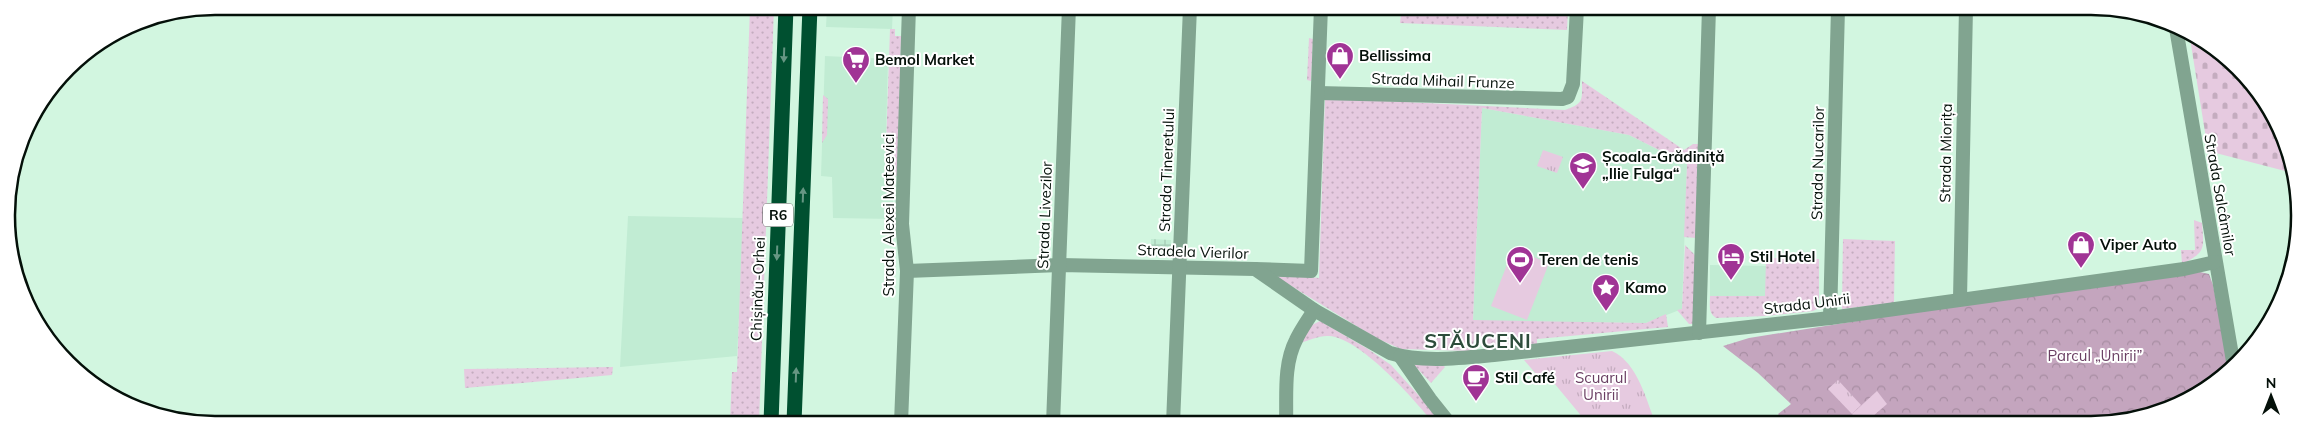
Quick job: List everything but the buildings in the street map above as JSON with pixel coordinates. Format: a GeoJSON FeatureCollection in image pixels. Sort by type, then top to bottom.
{"type":"FeatureCollection","features":[{"type":"Feature","properties":{"kind":"highway","name":"Chișinău-Orhei"},"geometry":{"type":"LineString","coordinates":[[771,416],[786,15]]}},
{"type":"Feature","properties":{"kind":"highway","name":"R6"},"geometry":{"type":"LineString","coordinates":[[794,416],[810,15]]}},
{"type":"Feature","properties":{"kind":"street","name":"Strada Alexei Mateevici"},"geometry":{"type":"LineString","coordinates":[[902,416],[907,271],[902,224],[909,15]]}},
{"type":"Feature","properties":{"kind":"street","name":"Strada Livezilor"},"geometry":{"type":"LineString","coordinates":[[1053,416],[1069,15]]}},
{"type":"Feature","properties":{"kind":"street","name":"Strada Tineretului"},"geometry":{"type":"LineString","coordinates":[[1173,416],[1190,15]]}},
{"type":"Feature","properties":{"kind":"street"},"geometry":{"type":"LineString","coordinates":[[1255,269],[1311,271],[1321,15]]}},
{"type":"Feature","properties":{"kind":"street","name":"Strada Mihail Frunze"},"geometry":{"type":"LineString","coordinates":[[1318,93],[1552,100],[1568,97],[1573,84],[1577,15]]}},
{"type":"Feature","properties":{"kind":"street"},"geometry":{"type":"LineString","coordinates":[[1698,333],[1709,15]]}},
{"type":"Feature","properties":{"kind":"street","name":"Strada Nucarilor"},"geometry":{"type":"LineString","coordinates":[[1830,318],[1838,15]]}},
{"type":"Feature","properties":{"kind":"street","name":"Strada Miorița"},"geometry":{"type":"LineString","coordinates":[[1960,300],[1966,15]]}},
{"type":"Feature","properties":{"kind":"street","name":"Strada Salcâmilor"},"geometry":{"type":"LineString","coordinates":[[2177,35],[2232,357]]}},
{"type":"Feature","properties":{"kind":"street","name":"Strada Unirii"},"geometry":{"type":"LineString","coordinates":[[1400,356],[1471,357],[1830,318],[2184,269],[2215,262]]}},
{"type":"Feature","properties":{"kind":"street","name":"Stradela Vierilor"},"geometry":{"type":"LineString","coordinates":[[907,271],[1060,265],[1255,269],[1314,310],[1382,349],[1400,356]]}},
{"type":"Feature","properties":{"kind":"street"},"geometry":{"type":"LineString","coordinates":[[1286,416],[1290,353],[1314,310]]}},
{"type":"Feature","properties":{"kind":"street"},"geometry":{"type":"LineString","coordinates":[[1400,356],[1444,416]]}},
{"type":"Feature","properties":{"kind":"shaded area"},"geometry":{"type":"Polygon","coordinates":[[[827,15],[893,15],[892,29],[826,27],[827,15]]]}},
{"type":"Feature","properties":{"kind":"shaded area"},"geometry":{"type":"Polygon","coordinates":[[[825,56],[888,59],[885,175],[893,176],[893,219],[833,218],[832,177],[821,176],[825,56]]]}},
{"type":"Feature","properties":{"kind":"shaded area","name":"Școala-Grădiniță „Ilie Fulga“"},"geometry":{"type":"Polygon","coordinates":[[[1482,108],[1629,135],[1687,164],[1682,309],[1646,323],[1473,321],[1482,108]]]}},
{"type":"Feature","properties":{"kind":"shaded area"},"geometry":{"type":"Polygon","coordinates":[[[628,216],[744,218],[737,356],[620,367],[628,216]]]}},
{"type":"Feature","properties":{"kind":"shaded area"},"geometry":{"type":"Polygon","coordinates":[[[1151,239],[1171,240],[1171,257],[1151,257],[1151,239]]]}},
{"type":"Feature","properties":{"kind":"shaded area"},"geometry":{"type":"Polygon","coordinates":[[[1710,265],[1766,266],[1766,296],[1710,296],[1710,265]]]}},
{"type":"Feature","properties":{"kind":"green space"},"geometry":{"type":"Polygon","coordinates":[[[750,15],[774,15],[759,416],[730,416],[732,372],[737,372],[750,15]]]}},
{"type":"Feature","properties":{"kind":"green space"},"geometry":{"type":"Polygon","coordinates":[[[1401,15],[1568,15],[1567,30],[1400,23],[1401,15]]]}},
{"type":"Feature","properties":{"kind":"green space"},"geometry":{"type":"Polygon","coordinates":[[[890,29],[895,29],[895,36],[901,36],[898,176],[885,175],[890,29]]]}},
{"type":"Feature","properties":{"kind":"green space"},"geometry":{"type":"Polygon","coordinates":[[[1309,38],[1313,39],[1311,81],[1307,80],[1309,38]]]}},
{"type":"Feature","properties":{"kind":"green space"},"geometry":{"type":"Polygon","coordinates":[[[2191,42],[2213,56],[2250,93],[2276,139],[2286,171],[2208,151],[2191,42]]]}},
{"type":"Feature","properties":{"kind":"green space"},"geometry":{"type":"Polygon","coordinates":[[[1582,81],[1684,150],[1693,144],[1698,144],[1696,238],[1684,237],[1687,164],[1629,135],[1482,108],[1473,320],[1646,323],[1666,314],[1668,327],[1537,339],[1537,344],[1487,347],[1484,340],[1474,340],[1472,351],[1401,349],[1376,338],[1270,273],[1319,278],[1325,98],[1565,110],[1576,105],[1581,100],[1582,81]]]}},
{"type":"Feature","properties":{"kind":"green space"},"geometry":{"type":"Polygon","coordinates":[[[823,95],[828,99],[827,135],[822,143],[823,95]]]}},
{"type":"Feature","properties":{"kind":"green space"},"geometry":{"type":"Polygon","coordinates":[[[1543,150],[1563,157],[1557,173],[1537,166],[1543,150]]]}},
{"type":"Feature","properties":{"kind":"green space"},"geometry":{"type":"Polygon","coordinates":[[[2194,220],[2202,223],[2202,249],[2196,256],[2182,264],[2181,250],[2195,250],[2194,220]]]}},
{"type":"Feature","properties":{"kind":"green space"},"geometry":{"type":"Polygon","coordinates":[[[1843,239],[1895,241],[1894,303],[1842,309],[1843,239]]]}},
{"type":"Feature","properties":{"kind":"green space"},"geometry":{"type":"Polygon","coordinates":[[[1685,245],[1695,255],[1694,324],[1689,324],[1677,310],[1682,309],[1685,245]]]}},
{"type":"Feature","properties":{"kind":"green space","name":"Teren de tenis"},"geometry":{"type":"Polygon","coordinates":[[[1513,249],[1549,263],[1527,320],[1491,306],[1513,249]]]}},
{"type":"Feature","properties":{"kind":"green space"},"geometry":{"type":"Polygon","coordinates":[[[1766,258],[1819,259],[1819,308],[1813,311],[1765,316],[1716,318],[1713,316],[1710,308],[1710,296],[1765,296],[1766,258]]]}},
{"type":"Feature","properties":{"kind":"green space","name":"Parcul „Unirii”"},"geometry":{"type":"Polygon","coordinates":[[[2200,272],[2209,274],[2213,285],[2228,361],[2213,375],[2167,401],[2130,412],[2104,416],[1780,416],[1778,414],[1791,404],[1758,373],[1723,346],[1749,338],[1977,302],[2200,272]]]}},
{"type":"Feature","properties":{"kind":"green space"},"geometry":{"type":"Polygon","coordinates":[[[1320,321],[1391,365],[1437,416],[1428,416],[1399,384],[1370,357],[1342,339],[1325,336],[1299,343],[1310,326],[1320,321]]]}},
{"type":"Feature","properties":{"kind":"green space","name":"Scuarul Unirii"},"geometry":{"type":"Polygon","coordinates":[[[1612,351],[1621,357],[1635,373],[1653,416],[1581,416],[1549,377],[1543,382],[1524,360],[1612,351]]]}},
{"type":"Feature","properties":{"kind":"green space"},"geometry":{"type":"Polygon","coordinates":[[[1416,363],[1442,364],[1445,367],[1431,383],[1414,365],[1416,363]]]}},
{"type":"Feature","properties":{"kind":"green space"},"geometry":{"type":"Polygon","coordinates":[[[613,367],[612,375],[465,388],[464,369],[613,367]]]}},
{"type":"Feature","properties":{"kind":"green space"},"geometry":{"type":"Polygon","coordinates":[[[1838,380],[1861,405],[1852,414],[1828,389],[1838,380]]]}},
{"type":"Feature","properties":{"kind":"green space"},"geometry":{"type":"Polygon","coordinates":[[[1877,391],[1887,404],[1873,416],[1854,416],[1852,414],[1877,391]]]}},
{"type":"Feature","properties":{"kind":"place","name":"Bellissima"},"geometry":{"type":"Point","coordinates":[1340,80]}},
{"type":"Feature","properties":{"kind":"place","name":"Bemol Market"},"geometry":{"type":"Point","coordinates":[856,84]}},
{"type":"Feature","properties":{"kind":"place","name":"Școala-Grădiniță „Ilie Fulga“"},"geometry":{"type":"Point","coordinates":[1583,190]}},
{"type":"Feature","properties":{"kind":"place","name":"Viper Auto"},"geometry":{"type":"Point","coordinates":[2081,269]}},
{"type":"Feature","properties":{"kind":"place","name":"Stil Hotel"},"geometry":{"type":"Point","coordinates":[1731,281]}},
{"type":"Feature","properties":{"kind":"place","name":"Teren de tenis"},"geometry":{"type":"Point","coordinates":[1520,284]}},
{"type":"Feature","properties":{"kind":"place","name":"Kamo"},"geometry":{"type":"Point","coordinates":[1606,312]}},
{"type":"Feature","properties":{"kind":"place","name":"Stil Café"},"geometry":{"type":"Point","coordinates":[1476,402]}},
{"type":"Feature","properties":{"kind":"district","name":"STĂUCENI"},"geometry":{"type":"Point","coordinates":[1478,341]}}]}
